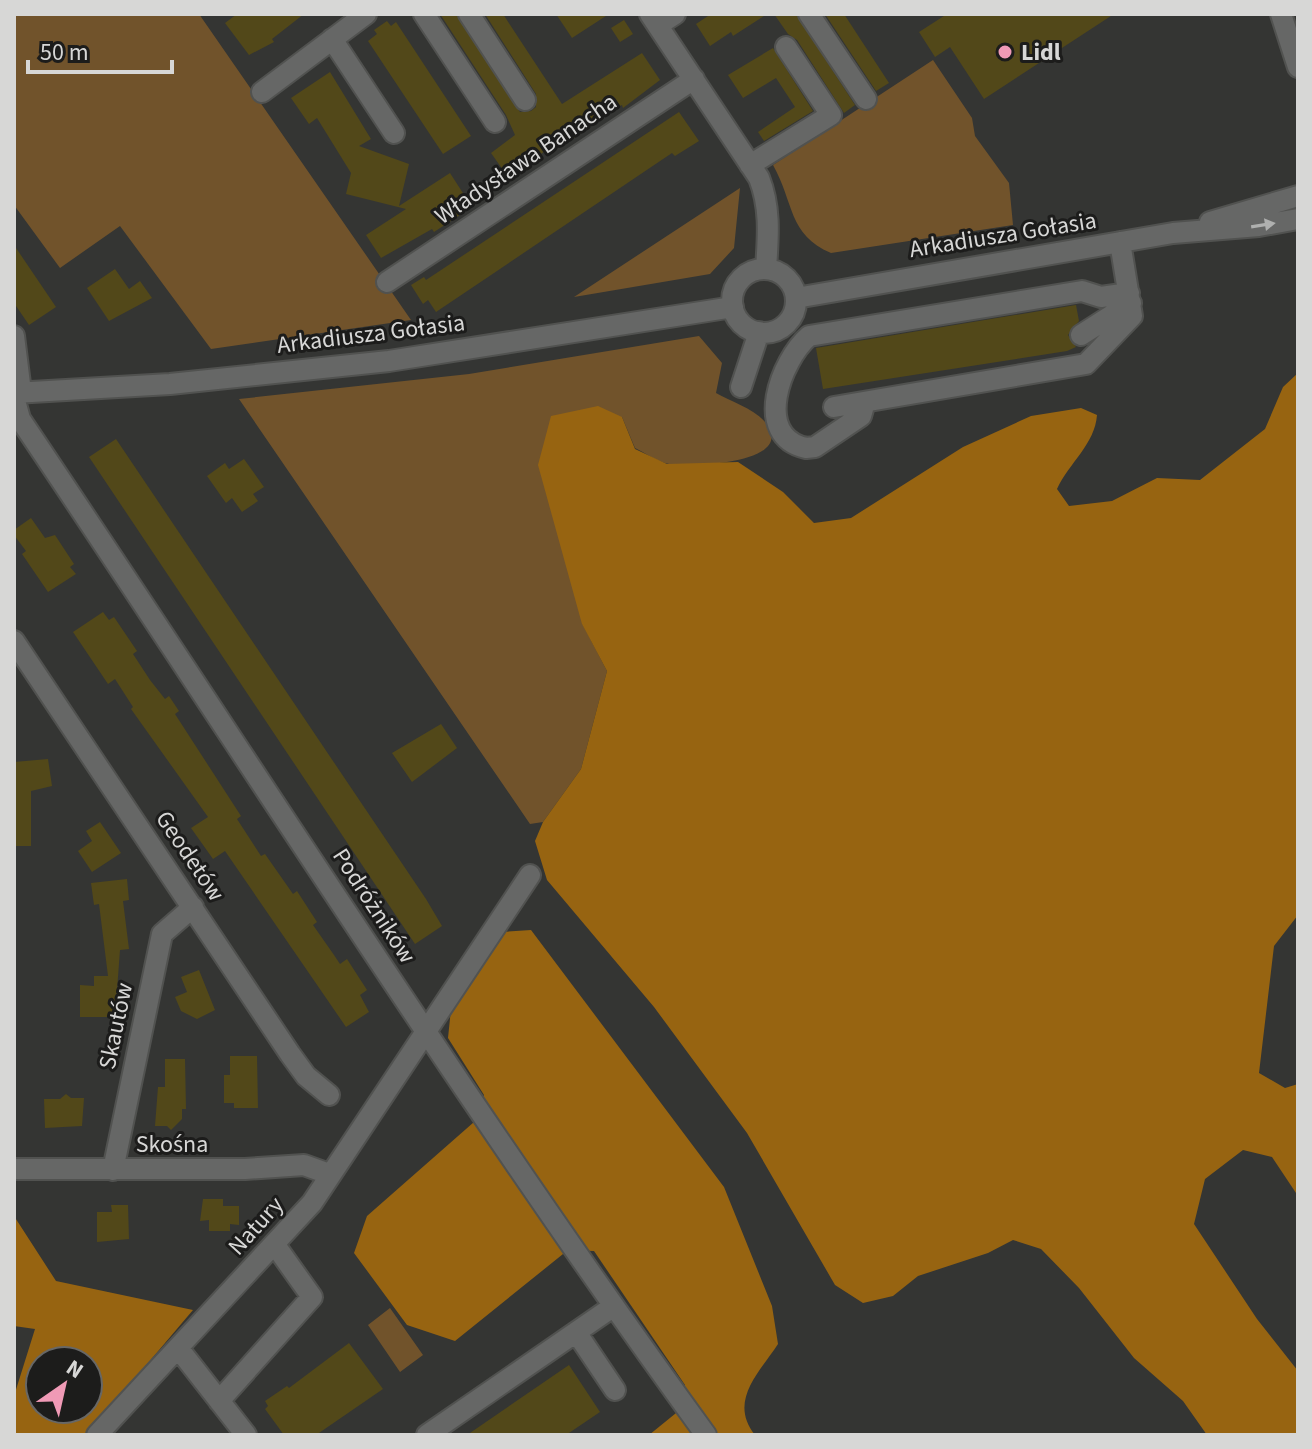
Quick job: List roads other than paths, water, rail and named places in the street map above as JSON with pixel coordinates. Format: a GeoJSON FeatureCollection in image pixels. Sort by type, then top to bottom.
{"type":"FeatureCollection","features":[{"type":"Feature","properties":{"kind":"street"},"geometry":{"type":"LineString","coordinates":[[262,92],[366,14]]}},
{"type":"Feature","properties":{"kind":"street"},"geometry":{"type":"LineString","coordinates":[[424,14],[495,122]]}},
{"type":"Feature","properties":{"kind":"street"},"geometry":{"type":"LineString","coordinates":[[469,14],[525,100]]}},
{"type":"Feature","properties":{"kind":"street"},"geometry":{"type":"LineString","coordinates":[[809,14],[866,99]]}},
{"type":"Feature","properties":{"kind":"street"},"geometry":{"type":"LineString","coordinates":[[1281,14],[1298,67]]}},
{"type":"Feature","properties":{"kind":"street"},"geometry":{"type":"LineString","coordinates":[[661,18],[694,79],[750,165],[766,196],[766,269]]}},
{"type":"Feature","properties":{"kind":"street"},"geometry":{"type":"LineString","coordinates":[[332,39],[394,133]]}},
{"type":"Feature","properties":{"kind":"street"},"geometry":{"type":"LineString","coordinates":[[750,165],[831,115],[786,47]]}},
{"type":"Feature","properties":{"kind":"street","name":"Władysława Banacha"},"geometry":{"type":"LineString","coordinates":[[387,282],[694,79]]}},
{"type":"Feature","properties":{"kind":"street","name":"Arkadiusza Gołasia"},"geometry":{"type":"LineString","coordinates":[[1173,233],[1298,196]]}},
{"type":"Feature","properties":{"kind":"street","name":"Arkadiusza Gołasia"},"geometry":{"type":"LineString","coordinates":[[796,298],[1173,233],[1259,226],[1298,219]]}},
{"type":"Feature","properties":{"kind":"street"},"geometry":{"type":"LineString","coordinates":[[834,407],[1086,364],[1132,316],[1120,242]]}},
{"type":"Feature","properties":{"kind":"street"},"geometry":{"type":"LineString","coordinates":[[766,269],[787,279],[796,298],[795,310],[787,323],[773,331],[759,332],[745,327],[733,307],[734,290],[742,278],[766,269]]}},
{"type":"Feature","properties":{"kind":"street"},"geometry":{"type":"LineString","coordinates":[[865,402],[861,416],[815,447],[806,448],[783,433],[775,415],[783,376],[791,358],[809,336],[1082,291],[1101,297],[1130,298]]}},
{"type":"Feature","properties":{"kind":"street"},"geometry":{"type":"LineString","coordinates":[[1081,335],[1130,298]]}},
{"type":"Feature","properties":{"kind":"street","name":"Arkadiusza Gołasia"},"geometry":{"type":"LineString","coordinates":[[16,394],[170,384],[389,361],[733,307]]}},
{"type":"Feature","properties":{"kind":"street"},"geometry":{"type":"LineString","coordinates":[[741,387],[759,332]]}},
{"type":"Feature","properties":{"kind":"street","name":"Podróżników"},"geometry":{"type":"LineString","coordinates":[[14,336],[20,419],[425,1029],[706,1435]]}},
{"type":"Feature","properties":{"kind":"street","name":"Geodetów"},"geometry":{"type":"LineString","coordinates":[[14,641],[20,662],[193,907],[298,1065],[329,1095]]}},
{"type":"Feature","properties":{"kind":"street","name":"Natury"},"geometry":{"type":"LineString","coordinates":[[97,1435],[312,1203],[530,875]]}},
{"type":"Feature","properties":{"kind":"street","name":"Skautów"},"geometry":{"type":"LineString","coordinates":[[113,1170],[162,934],[193,907]]}},
{"type":"Feature","properties":{"kind":"street","name":"Skośna"},"geometry":{"type":"LineString","coordinates":[[14,1169],[304,1165],[329,1174]]}},
{"type":"Feature","properties":{"kind":"street"},"geometry":{"type":"LineString","coordinates":[[219,1401],[312,1297],[275,1245]]}},
{"type":"Feature","properties":{"kind":"street"},"geometry":{"type":"LineString","coordinates":[[427,1435],[614,1306]]}},
{"type":"Feature","properties":{"kind":"street"},"geometry":{"type":"LineString","coordinates":[[576,1332],[615,1390]]}},
{"type":"Feature","properties":{"kind":"street"},"geometry":{"type":"LineString","coordinates":[[178,1348],[246,1435]]}},
{"type":"Feature","properties":{"kind":"place","name":"Lidl"},"geometry":{"type":"Point","coordinates":[1005,52]}}]}
